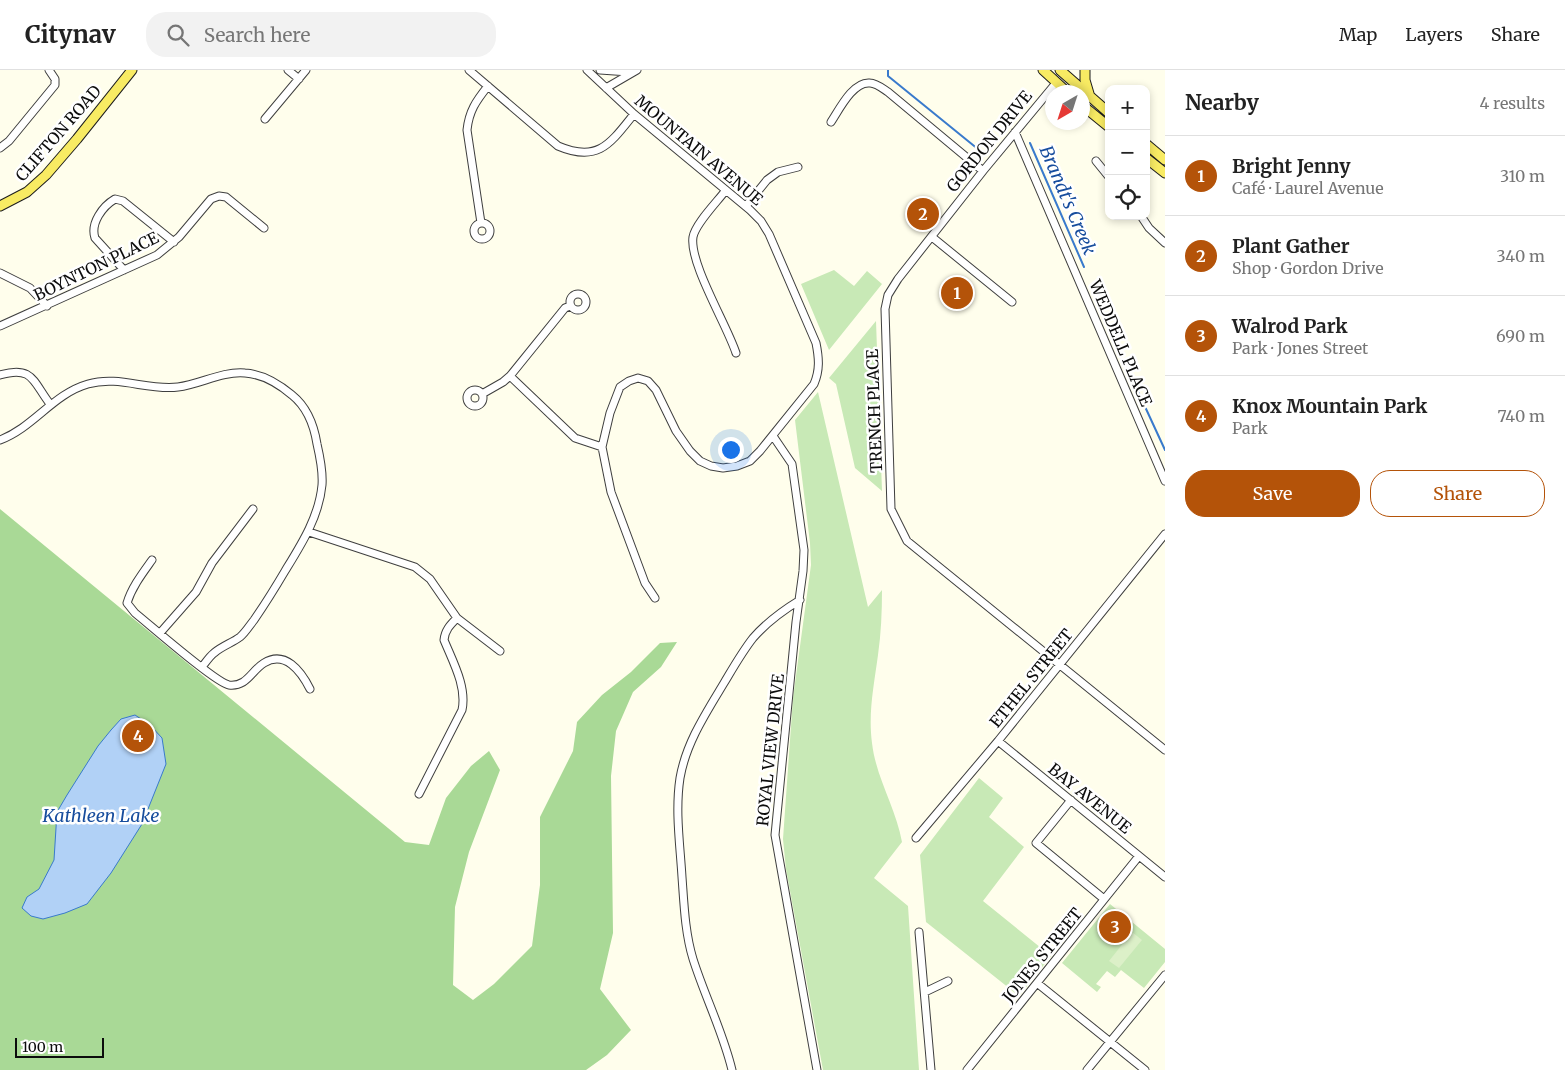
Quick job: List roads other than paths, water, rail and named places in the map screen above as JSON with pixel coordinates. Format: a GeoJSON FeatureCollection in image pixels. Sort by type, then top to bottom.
{"type":"FeatureCollection","features":[{"type":"Feature","properties":{"kind":"main road","name":"CLIFTON ROAD"},"geometry":{"type":"LineString","coordinates":[[0,206],[27,192],[46,174],[77,139],[132,70]]}},
{"type":"Feature","properties":{"kind":"main road"},"geometry":{"type":"LineString","coordinates":[[1043,70],[1058,85]]}},
{"type":"Feature","properties":{"kind":"main road"},"geometry":{"type":"LineString","coordinates":[[1085,70],[1085,80],[1091,97]]}},
{"type":"Feature","properties":{"kind":"main road"},"geometry":{"type":"LineString","coordinates":[[1064,71],[1105,109]]}},
{"type":"Feature","properties":{"kind":"main road","name":"GORDON DRIVE"},"geometry":{"type":"LineString","coordinates":[[1056,83],[1064,71]]}},
{"type":"Feature","properties":{"kind":"main road"},"geometry":{"type":"LineString","coordinates":[[1090,112],[1105,124]]}},
{"type":"Feature","properties":{"kind":"main road"},"geometry":{"type":"LineString","coordinates":[[1150,147],[1165,160]]}},
{"type":"Feature","properties":{"kind":"main road"},"geometry":{"type":"LineString","coordinates":[[1150,158],[1165,166]]}},
{"type":"Feature","properties":{"kind":"main road"},"geometry":{"type":"LineString","coordinates":[[1150,160],[1165,173]]}},
{"type":"Feature","properties":{"kind":"street"},"geometry":{"type":"LineString","coordinates":[[0,148],[9,141],[54,85],[55,79],[49,70]]}},
{"type":"Feature","properties":{"kind":"street"},"geometry":{"type":"LineString","coordinates":[[288,70],[299,79]]}},
{"type":"Feature","properties":{"kind":"street"},"geometry":{"type":"LineString","coordinates":[[265,120],[306,70]]}},
{"type":"Feature","properties":{"kind":"street"},"geometry":{"type":"LineString","coordinates":[[469,70],[558,146],[573,152],[593,152],[612,141],[634,114]]}},
{"type":"Feature","properties":{"kind":"street","name":"MOUNTAIN AVENUE"},"geometry":{"type":"LineString","coordinates":[[587,70],[634,114],[746,206],[761,221],[769,234],[816,343],[819,367],[814,384],[774,436],[750,461],[737,466],[723,468],[711,466],[700,461],[690,451],[676,431],[656,390],[648,381],[638,378],[620,387],[610,413],[602,447]]}},
{"type":"Feature","properties":{"kind":"street"},"geometry":{"type":"LineString","coordinates":[[600,70],[634,71]]}},
{"type":"Feature","properties":{"kind":"street"},"geometry":{"type":"LineString","coordinates":[[606,88],[634,71]]}},
{"type":"Feature","properties":{"kind":"street"},"geometry":{"type":"LineString","coordinates":[[831,122],[856,88],[864,83],[874,84],[888,92],[984,171]]}},
{"type":"Feature","properties":{"kind":"street","name":"GORDON DRIVE"},"geometry":{"type":"LineString","coordinates":[[898,279],[1056,83]]}},
{"type":"Feature","properties":{"kind":"street"},"geometry":{"type":"LineString","coordinates":[[481,223],[467,130],[468,116],[474,104],[488,86]]}},
{"type":"Feature","properties":{"kind":"street","name":"WEDDELL PLACE"},"geometry":{"type":"LineString","coordinates":[[1015,132],[1165,481]]}},
{"type":"Feature","properties":{"kind":"street"},"geometry":{"type":"LineString","coordinates":[[1096,161],[1107,175]]}},
{"type":"Feature","properties":{"kind":"street"},"geometry":{"type":"LineString","coordinates":[[746,206],[767,180],[778,172],[798,167]]}},
{"type":"Feature","properties":{"kind":"street"},"geometry":{"type":"LineString","coordinates":[[726,190],[700,223],[693,236],[693,248],[699,268],[736,353]]}},
{"type":"Feature","properties":{"kind":"street","name":"BOYNTON PLACE"},"geometry":{"type":"LineString","coordinates":[[0,326],[157,254],[174,242],[211,199],[219,196],[226,197],[264,228]]}},
{"type":"Feature","properties":{"kind":"street"},"geometry":{"type":"LineString","coordinates":[[124,270],[95,238],[93,231],[95,221],[110,202],[116,198],[123,201],[174,242]]}},
{"type":"Feature","properties":{"kind":"street"},"geometry":{"type":"LineString","coordinates":[[1144,220],[1149,228],[1165,243]]}},
{"type":"Feature","properties":{"kind":"street"},"geometry":{"type":"LineString","coordinates":[[932,237],[1012,302]]}},
{"type":"Feature","properties":{"kind":"street"},"geometry":{"type":"LineString","coordinates":[[0,273],[10,276],[30,288],[47,306]]}},
{"type":"Feature","properties":{"kind":"street","name":"TRENCH PLACE"},"geometry":{"type":"LineString","coordinates":[[898,279],[888,296],[885,309],[891,509],[907,541],[1060,665]]}},
{"type":"Feature","properties":{"kind":"street"},"geometry":{"type":"LineString","coordinates":[[482,394],[510,376],[566,308],[570,306]]}},
{"type":"Feature","properties":{"kind":"street"},"geometry":{"type":"LineString","coordinates":[[0,375],[19,371],[32,377],[50,404]]}},
{"type":"Feature","properties":{"kind":"street"},"geometry":{"type":"LineString","coordinates":[[0,440],[13,435],[32,422],[50,404],[74,389],[104,381],[138,383],[161,388],[178,387],[229,373],[246,372],[262,376],[298,400],[308,412],[316,436],[321,466],[322,485],[309,532],[254,621],[241,636],[216,651],[202,667]]}},
{"type":"Feature","properties":{"kind":"street"},"geometry":{"type":"LineString","coordinates":[[510,376],[575,438],[602,447],[611,492],[645,583],[655,598]]}},
{"type":"Feature","properties":{"kind":"street","name":"ROYAL VIEW DRIVE"},"geometry":{"type":"LineString","coordinates":[[774,436],[792,464],[804,550],[775,835],[817,1070]]}},
{"type":"Feature","properties":{"kind":"street"},"geometry":{"type":"LineString","coordinates":[[160,633],[196,592],[212,563],[253,509]]}},
{"type":"Feature","properties":{"kind":"street"},"geometry":{"type":"LineString","coordinates":[[309,532],[415,567],[430,580],[457,618],[500,650]]}},
{"type":"Feature","properties":{"kind":"street","name":"ETHEL STREET"},"geometry":{"type":"LineString","coordinates":[[916,838],[998,741],[1165,534]]}},
{"type":"Feature","properties":{"kind":"street"},"geometry":{"type":"LineString","coordinates":[[152,560],[136,583],[127,603],[135,613],[226,684],[233,685],[248,680],[262,664],[282,659],[294,665],[304,676],[310,689]]}},
{"type":"Feature","properties":{"kind":"street"},"geometry":{"type":"LineString","coordinates":[[732,1070],[715,1015],[693,960],[689,942],[683,894],[677,809],[680,778],[687,752],[700,722],[740,656],[752,639],[768,622],[800,600]]}},
{"type":"Feature","properties":{"kind":"street"},"geometry":{"type":"LineString","coordinates":[[419,794],[462,710],[463,691],[444,640],[448,626],[457,618]]}},
{"type":"Feature","properties":{"kind":"street"},"geometry":{"type":"LineString","coordinates":[[1060,665],[1165,750]]}},
{"type":"Feature","properties":{"kind":"street","name":"BAY AVENUE"},"geometry":{"type":"LineString","coordinates":[[998,741],[1165,877]]}},
{"type":"Feature","properties":{"kind":"street"},"geometry":{"type":"LineString","coordinates":[[1071,800],[1036,844],[1104,899]]}},
{"type":"Feature","properties":{"kind":"street","name":"JONES STREET"},"geometry":{"type":"LineString","coordinates":[[966,1070],[1139,856]]}},
{"type":"Feature","properties":{"kind":"street"},"geometry":{"type":"LineString","coordinates":[[919,932],[931,1070]]}},
{"type":"Feature","properties":{"kind":"street"},"geometry":{"type":"LineString","coordinates":[[1087,1070],[1165,975]]}},
{"type":"Feature","properties":{"kind":"street"},"geometry":{"type":"LineString","coordinates":[[925,992],[948,981]]}},
{"type":"Feature","properties":{"kind":"street"},"geometry":{"type":"LineString","coordinates":[[1037,983],[1145,1070]]}},
{"type":"Feature","properties":{"kind":"water","name":"Kathleen Lake"},"geometry":{"type":"Polygon","coordinates":[[[135,715],[150,725],[162,738],[166,764],[142,824],[111,873],[87,904],[43,919],[31,916],[22,908],[27,897],[39,889],[54,860],[57,812],[98,746],[121,719],[135,715]]]}},
{"type":"Feature","properties":{"kind":"waterway","name":"Brandt's Creek"},"geometry":{"type":"LineString","coordinates":[[888,70],[888,76],[984,154]]}},
{"type":"Feature","properties":{"kind":"waterway","name":"Brandt's Creek"},"geometry":{"type":"LineString","coordinates":[[1030,143],[1084,267]]}},
{"type":"Feature","properties":{"kind":"waterway","name":"Brandt's Creek"},"geometry":{"type":"LineString","coordinates":[[1092,286],[1119,349]]}},
{"type":"Feature","properties":{"kind":"waterway","name":"Brandt's Creek"},"geometry":{"type":"LineString","coordinates":[[1135,385],[1165,450]]}},
{"type":"Feature","properties":{"kind":"place","name":"Plant Gather"},"geometry":{"type":"Point","coordinates":[923,214]}},
{"type":"Feature","properties":{"kind":"place","name":"Bright Jenny"},"geometry":{"type":"Point","coordinates":[957,293]}},
{"type":"Feature","properties":{"kind":"place","name":"Knox Mountain Park"},"geometry":{"type":"Point","coordinates":[138,736]}},
{"type":"Feature","properties":{"kind":"place","name":"Walrod Park"},"geometry":{"type":"Point","coordinates":[1115,927]}}]}
